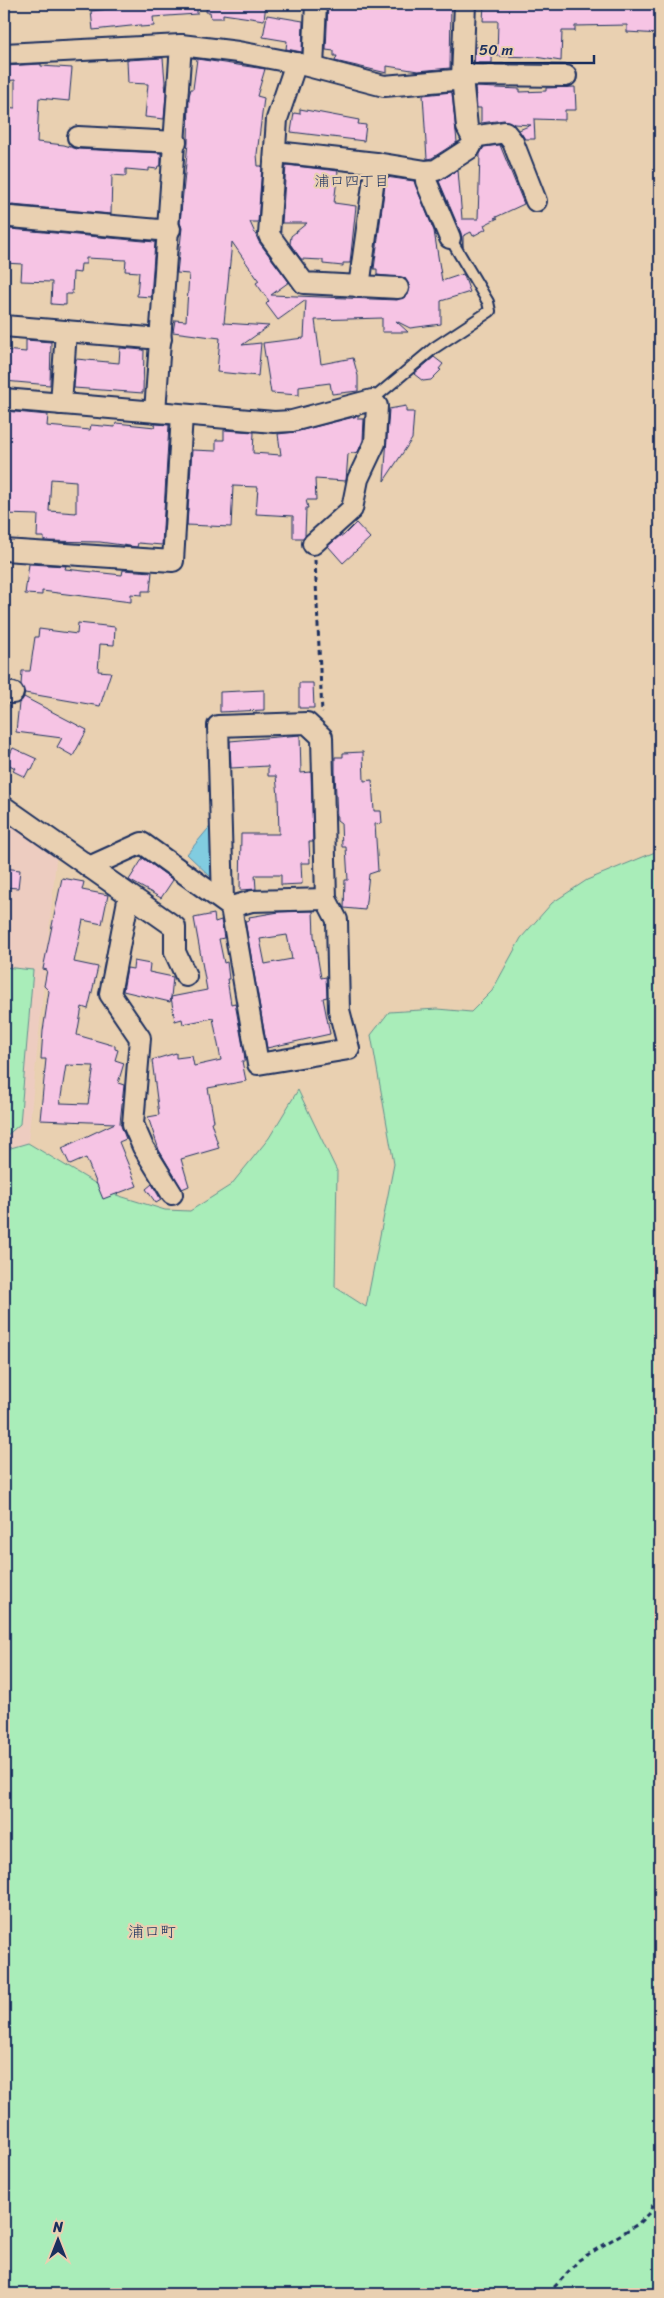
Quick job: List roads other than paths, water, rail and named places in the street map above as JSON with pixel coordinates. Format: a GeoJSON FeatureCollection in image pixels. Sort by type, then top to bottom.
{"type":"FeatureCollection","features":[{"type":"Feature","properties":{"kind":"street"},"geometry":{"type":"LineString","coordinates":[[316,4],[304,65],[277,119],[269,235],[304,283],[398,288]]}},
{"type":"Feature","properties":{"kind":"street"},"geometry":{"type":"LineString","coordinates":[[276,152],[376,163],[426,171],[436,170],[470,148],[472,137],[467,127],[462,77],[465,4]]}},
{"type":"Feature","properties":{"kind":"street"},"geometry":{"type":"LineString","coordinates":[[155,412],[170,228],[181,45]]}},
{"type":"Feature","properties":{"kind":"street"},"geometry":{"type":"LineString","coordinates":[[4,54],[181,45],[238,52],[304,65],[384,86],[454,80],[472,75],[566,76]]}},
{"type":"Feature","properties":{"kind":"street"},"geometry":{"type":"LineString","coordinates":[[472,137],[505,132],[514,142],[536,201]]}},
{"type":"Feature","properties":{"kind":"street"},"geometry":{"type":"LineString","coordinates":[[78,137],[176,142]]}},
{"type":"Feature","properties":{"kind":"street"},"geometry":{"type":"LineString","coordinates":[[359,287],[376,163]]}},
{"type":"Feature","properties":{"kind":"street"},"geometry":{"type":"LineString","coordinates":[[426,171],[426,181],[450,238]]}},
{"type":"Feature","properties":{"kind":"street"},"geometry":{"type":"LineString","coordinates":[[11,217],[159,230],[170,228]]}},
{"type":"Feature","properties":{"kind":"street"},"geometry":{"type":"LineString","coordinates":[[4,326],[161,339]]}},
{"type":"Feature","properties":{"kind":"street"},"geometry":{"type":"LineString","coordinates":[[62,404],[66,331]]}},
{"type":"Feature","properties":{"kind":"street"},"geometry":{"type":"LineString","coordinates":[[4,399],[283,422],[372,400],[377,406],[375,443],[358,479],[352,509],[314,544]]}},
{"type":"Feature","properties":{"kind":"street"},"geometry":{"type":"LineString","coordinates":[[4,550],[173,561],[182,414]]}},
{"type":"Feature","properties":{"kind":"street"},"geometry":{"type":"LineString","coordinates":[[307,724],[322,737],[326,899],[338,920],[339,1010],[349,1049],[258,1064],[227,903],[218,726],[307,724]]}},
{"type":"Feature","properties":{"kind":"street"},"geometry":{"type":"LineString","coordinates":[[4,807],[175,927],[175,952],[186,976]]}},
{"type":"Feature","properties":{"kind":"street"},"geometry":{"type":"LineString","coordinates":[[89,867],[142,843],[227,903],[326,899]]}},
{"type":"Feature","properties":{"kind":"street"},"geometry":{"type":"LineString","coordinates":[[129,895],[110,994],[140,1038],[133,1124],[143,1148],[172,1194]]}},
{"type":"Feature","properties":{"kind":"lane"},"geometry":{"type":"LineString","coordinates":[[372,400],[434,348],[490,311],[488,302],[450,238]]}},
{"type":"Feature","properties":{"kind":"water"},"geometry":{"type":"Polygon","coordinates":[[[213,823],[213,879],[187,854],[213,823]]]}},
{"type":"Feature","properties":{"kind":"district","name":"浦口四丁目"},"geometry":{"type":"Point","coordinates":[352,181]}},
{"type":"Feature","properties":{"kind":"district","name":"浦口町"},"geometry":{"type":"Point","coordinates":[152,1931]}}]}
